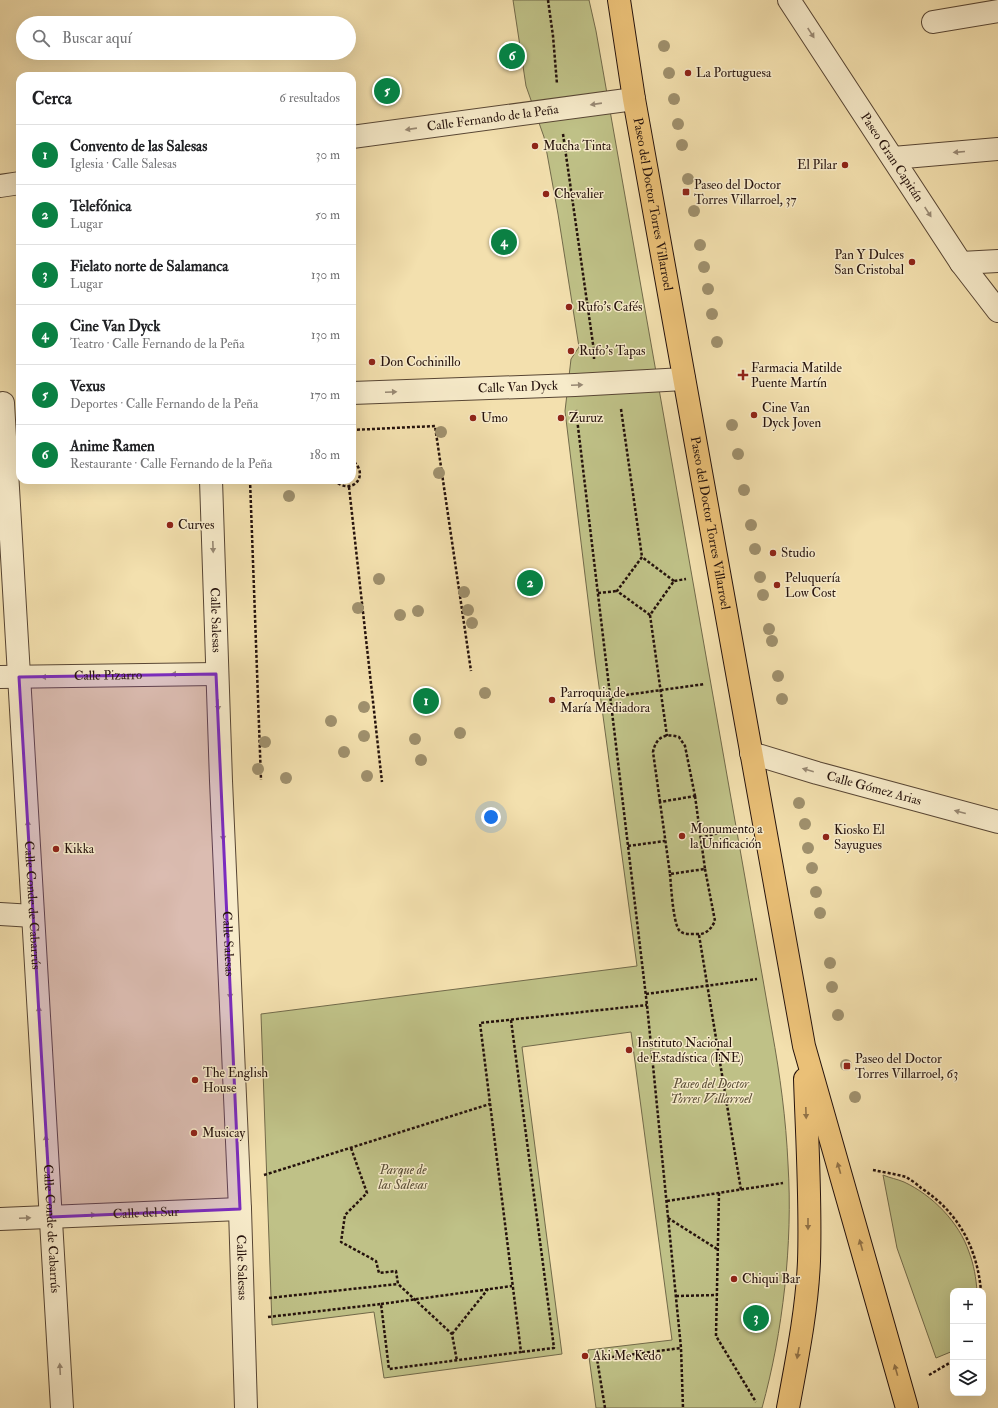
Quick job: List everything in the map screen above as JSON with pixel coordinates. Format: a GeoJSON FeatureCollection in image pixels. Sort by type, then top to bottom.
{"type":"FeatureCollection","features":[{"type":"Feature","properties":{"kind":"highway","name":"Paseo del Doctor Torres Villarroel"},"geometry":{"type":"LineString","coordinates":[[619,0],[634,99],[804,1046],[907,1408]]}},
{"type":"Feature","properties":{"kind":"highway","name":"Paseo del Doctor Torres Villarroel"},"geometry":{"type":"LineString","coordinates":[[788,1408],[804,1318],[809,1261],[804,1046]]}},
{"type":"Feature","properties":{"kind":"street","name":"Paseo Gran Capitán"},"geometry":{"type":"LineString","coordinates":[[789,0],[961,263],[998,311]]}},
{"type":"Feature","properties":{"kind":"street"},"geometry":{"type":"LineString","coordinates":[[933,22],[998,11]]}},
{"type":"Feature","properties":{"kind":"street","name":"Calle Fernando de la Peña"},"geometry":{"type":"LineString","coordinates":[[356,136],[634,99]]}},
{"type":"Feature","properties":{"kind":"street"},"geometry":{"type":"LineString","coordinates":[[893,158],[998,149]]}},
{"type":"Feature","properties":{"kind":"street"},"geometry":{"type":"LineString","coordinates":[[0,186],[16,184]]}},
{"type":"Feature","properties":{"kind":"street"},"geometry":{"type":"LineString","coordinates":[[961,263],[998,261]]}},
{"type":"Feature","properties":{"kind":"street","name":"Calle Van Dyck"},"geometry":{"type":"LineString","coordinates":[[356,393],[575,385],[684,379]]}},
{"type":"Feature","properties":{"kind":"street","name":"Calle Conde de Cabarrús"},"geometry":{"type":"LineString","coordinates":[[8,403],[9,677],[33,916],[62,1408]]}},
{"type":"Feature","properties":{"kind":"street","name":"Calle Salesas"},"geometry":{"type":"LineString","coordinates":[[211,484],[216,674],[240,1209],[246,1408]]}},
{"type":"Feature","properties":{"kind":"street","name":"Calle Pizarro"},"geometry":{"type":"LineString","coordinates":[[9,677],[216,674]]}},
{"type":"Feature","properties":{"kind":"street","name":"Calle Gómez Arias"},"geometry":{"type":"LineString","coordinates":[[751,753],[998,822]]}},
{"type":"Feature","properties":{"kind":"street"},"geometry":{"type":"LineString","coordinates":[[0,914],[33,916]]}},
{"type":"Feature","properties":{"kind":"street","name":"Calle del Sur"},"geometry":{"type":"LineString","coordinates":[[0,1219],[240,1209]]}},
{"type":"Feature","properties":{"kind":"path"},"geometry":{"type":"LineString","coordinates":[[548,0],[554,36],[557,86]]}},
{"type":"Feature","properties":{"kind":"path"},"geometry":{"type":"LineString","coordinates":[[562,130],[594,351],[594,363]]}},
{"type":"Feature","properties":{"kind":"path"},"geometry":{"type":"LineString","coordinates":[[617,591],[642,557],[620,405]]}},
{"type":"Feature","properties":{"kind":"path"},"geometry":{"type":"LineString","coordinates":[[576,406],[646,994],[681,1348],[683,1408]]}},
{"type":"Feature","properties":{"kind":"path"},"geometry":{"type":"LineString","coordinates":[[356,430],[435,426],[471,671]]}},
{"type":"Feature","properties":{"kind":"path"},"geometry":{"type":"LineString","coordinates":[[356,463],[359,466],[360,475],[356,483]]}},
{"type":"Feature","properties":{"kind":"path"},"geometry":{"type":"LineString","coordinates":[[250,484],[261,780]]}},
{"type":"Feature","properties":{"kind":"path"},"geometry":{"type":"LineString","coordinates":[[338,484],[340,486],[349,486],[354,484]]}},
{"type":"Feature","properties":{"kind":"path"},"geometry":{"type":"LineString","coordinates":[[349,486],[382,782]]}},
{"type":"Feature","properties":{"kind":"path"},"geometry":{"type":"LineString","coordinates":[[642,557],[674,581]]}},
{"type":"Feature","properties":{"kind":"path"},"geometry":{"type":"LineString","coordinates":[[667,736],[650,615],[674,581],[686,579]]}},
{"type":"Feature","properties":{"kind":"path"},"geometry":{"type":"LineString","coordinates":[[598,593],[617,591],[650,615]]}},
{"type":"Feature","properties":{"kind":"path"},"geometry":{"type":"LineString","coordinates":[[611,697],[704,684]]}},
{"type":"Feature","properties":{"kind":"path"},"geometry":{"type":"LineString","coordinates":[[667,736],[679,737],[685,746],[695,796],[700,838],[715,921],[708,931],[699,934],[685,934],[679,929],[676,921],[653,752],[654,746],[659,739],[667,736]]}},
{"type":"Feature","properties":{"kind":"path"},"geometry":{"type":"LineString","coordinates":[[660,802],[695,796]]}},
{"type":"Feature","properties":{"kind":"path"},"geometry":{"type":"LineString","coordinates":[[700,838],[730,830]]}},
{"type":"Feature","properties":{"kind":"path"},"geometry":{"type":"LineString","coordinates":[[628,846],[665,841]]}},
{"type":"Feature","properties":{"kind":"path"},"geometry":{"type":"LineString","coordinates":[[670,874],[705,869]]}},
{"type":"Feature","properties":{"kind":"path"},"geometry":{"type":"LineString","coordinates":[[699,934],[741,1190]]}},
{"type":"Feature","properties":{"kind":"path"},"geometry":{"type":"LineString","coordinates":[[646,994],[757,979]]}},
{"type":"Feature","properties":{"kind":"path"},"geometry":{"type":"LineString","coordinates":[[521,1352],[480,1023],[647,1005]]}},
{"type":"Feature","properties":{"kind":"path"},"geometry":{"type":"LineString","coordinates":[[381,1304],[389,1369],[554,1348],[511,1020]]}},
{"type":"Feature","properties":{"kind":"path"},"geometry":{"type":"LineString","coordinates":[[262,1176],[490,1104]]}},
{"type":"Feature","properties":{"kind":"path"},"geometry":{"type":"LineString","coordinates":[[351,1148],[368,1193],[345,1216],[341,1242],[376,1261],[379,1273],[396,1271],[398,1284],[452,1334],[457,1361]]}},
{"type":"Feature","properties":{"kind":"path"},"geometry":{"type":"LineString","coordinates":[[873,1170],[907,1178],[932,1194],[948,1208],[973,1249],[979,1273],[981,1288]]}},
{"type":"Feature","properties":{"kind":"path"},"geometry":{"type":"LineString","coordinates":[[667,1201],[784,1182]]}},
{"type":"Feature","properties":{"kind":"path"},"geometry":{"type":"LineString","coordinates":[[718,1193],[716,1336],[756,1402]]}},
{"type":"Feature","properties":{"kind":"path"},"geometry":{"type":"LineString","coordinates":[[668,1218],[718,1249]]}},
{"type":"Feature","properties":{"kind":"path"},"geometry":{"type":"LineString","coordinates":[[265,1298],[398,1284]]}},
{"type":"Feature","properties":{"kind":"path"},"geometry":{"type":"LineString","coordinates":[[266,1317],[381,1304],[512,1286]]}},
{"type":"Feature","properties":{"kind":"path"},"geometry":{"type":"LineString","coordinates":[[452,1334],[488,1289]]}},
{"type":"Feature","properties":{"kind":"path"},"geometry":{"type":"LineString","coordinates":[[676,1296],[717,1295]]}},
{"type":"Feature","properties":{"kind":"path"},"geometry":{"type":"LineString","coordinates":[[605,1408],[597,1359],[681,1348]]}},
{"type":"Feature","properties":{"kind":"path"},"geometry":{"type":"LineString","coordinates":[[929,1374],[950,1363]]}},
{"type":"Feature","properties":{"kind":"highlighted area"},"geometry":{"type":"Polygon","coordinates":[[[216,674],[240,1209],[51,1217],[19,677],[216,674]]]}},
{"type":"Feature","properties":{"kind":"green space","name":"Parque de las Salesas"},"geometry":{"type":"Polygon","coordinates":[[[513,0],[589,0],[596,31],[775,1048],[786,1130],[789,1194],[788,1256],[776,1349],[762,1408],[596,1408],[588,1350],[672,1340],[631,1032],[522,1047],[562,1354],[384,1378],[374,1312],[272,1325],[261,1014],[637,966],[595,657],[565,411],[571,359],[579,347],[544,137],[526,86],[513,0]]]}},
{"type":"Feature","properties":{"kind":"green space"},"geometry":{"type":"Polygon","coordinates":[[[883,1175],[904,1182],[925,1194],[934,1202],[959,1230],[969,1252],[977,1288],[950,1288],[950,1352],[936,1358],[897,1248],[883,1175]]]}},
{"type":"Feature","properties":{"kind":"place","name":"Anime Ramen"},"geometry":{"type":"Point","coordinates":[512,56]}},
{"type":"Feature","properties":{"kind":"place","name":"La Portuguesa"},"geometry":{"type":"Point","coordinates":[688,73]}},
{"type":"Feature","properties":{"kind":"place","name":"Vexus"},"geometry":{"type":"Point","coordinates":[387,91]}},
{"type":"Feature","properties":{"kind":"place","name":"Mucha Tinta"},"geometry":{"type":"Point","coordinates":[535,146]}},
{"type":"Feature","properties":{"kind":"place","name":"El Pilar"},"geometry":{"type":"Point","coordinates":[845,165]}},
{"type":"Feature","properties":{"kind":"place","name":"Paseo del Doctor Torres Villarroel, 37"},"geometry":{"type":"Point","coordinates":[686,192]}},
{"type":"Feature","properties":{"kind":"place","name":"Chevalier"},"geometry":{"type":"Point","coordinates":[546,194]}},
{"type":"Feature","properties":{"kind":"place","name":"Cine Van Dyck"},"geometry":{"type":"Point","coordinates":[504,242]}},
{"type":"Feature","properties":{"kind":"place","name":"Pan Y Dulces San Cristobal"},"geometry":{"type":"Point","coordinates":[912,262]}},
{"type":"Feature","properties":{"kind":"place","name":"Rufo's Cafés"},"geometry":{"type":"Point","coordinates":[569,307]}},
{"type":"Feature","properties":{"kind":"place","name":"Rufo's Tapas"},"geometry":{"type":"Point","coordinates":[571,351]}},
{"type":"Feature","properties":{"kind":"place","name":"Don Cochinillo"},"geometry":{"type":"Point","coordinates":[372,362]}},
{"type":"Feature","properties":{"kind":"place","name":"Farmacia Matilde Puente Martín"},"geometry":{"type":"Point","coordinates":[743,375]}},
{"type":"Feature","properties":{"kind":"place","name":"Cine Van Dyck Joven"},"geometry":{"type":"Point","coordinates":[754,415]}},
{"type":"Feature","properties":{"kind":"place","name":"Umo"},"geometry":{"type":"Point","coordinates":[473,418]}},
{"type":"Feature","properties":{"kind":"place","name":"Zuruz"},"geometry":{"type":"Point","coordinates":[561,418]}},
{"type":"Feature","properties":{"kind":"place","name":"Curves"},"geometry":{"type":"Point","coordinates":[170,525]}},
{"type":"Feature","properties":{"kind":"place","name":"Studio"},"geometry":{"type":"Point","coordinates":[773,553]}},
{"type":"Feature","properties":{"kind":"place","name":"Telefónica"},"geometry":{"type":"Point","coordinates":[530,583]}},
{"type":"Feature","properties":{"kind":"place","name":"Peluquería Low Cost"},"geometry":{"type":"Point","coordinates":[777,585]}},
{"type":"Feature","properties":{"kind":"place","name":"Parroquia de María Mediadora"},"geometry":{"type":"Point","coordinates":[552,700]}},
{"type":"Feature","properties":{"kind":"place","name":"Convento de las Salesas"},"geometry":{"type":"Point","coordinates":[426,701]}},
{"type":"Feature","properties":{"kind":"place","name":"Monumento a la Unificación"},"geometry":{"type":"Point","coordinates":[682,836]}},
{"type":"Feature","properties":{"kind":"place","name":"Kiosko El Sayugues"},"geometry":{"type":"Point","coordinates":[826,837]}},
{"type":"Feature","properties":{"kind":"place","name":"Kikka"},"geometry":{"type":"Point","coordinates":[56,849]}},
{"type":"Feature","properties":{"kind":"place","name":"Instituto Nacional de Estadística (INE)"},"geometry":{"type":"Point","coordinates":[629,1050]}},
{"type":"Feature","properties":{"kind":"place","name":"Paseo del Doctor Torres Villarroel, 63"},"geometry":{"type":"Point","coordinates":[847,1066]}},
{"type":"Feature","properties":{"kind":"place","name":"The English House"},"geometry":{"type":"Point","coordinates":[195,1080]}},
{"type":"Feature","properties":{"kind":"place","name":"Musicay"},"geometry":{"type":"Point","coordinates":[194,1133]}},
{"type":"Feature","properties":{"kind":"place","name":"Chiqui Bar"},"geometry":{"type":"Point","coordinates":[734,1279]}},
{"type":"Feature","properties":{"kind":"place","name":"Fielato norte de Salamanca"},"geometry":{"type":"Point","coordinates":[756,1318]}},
{"type":"Feature","properties":{"kind":"place","name":"Aki Me Kedo"},"geometry":{"type":"Point","coordinates":[585,1356]}}]}
